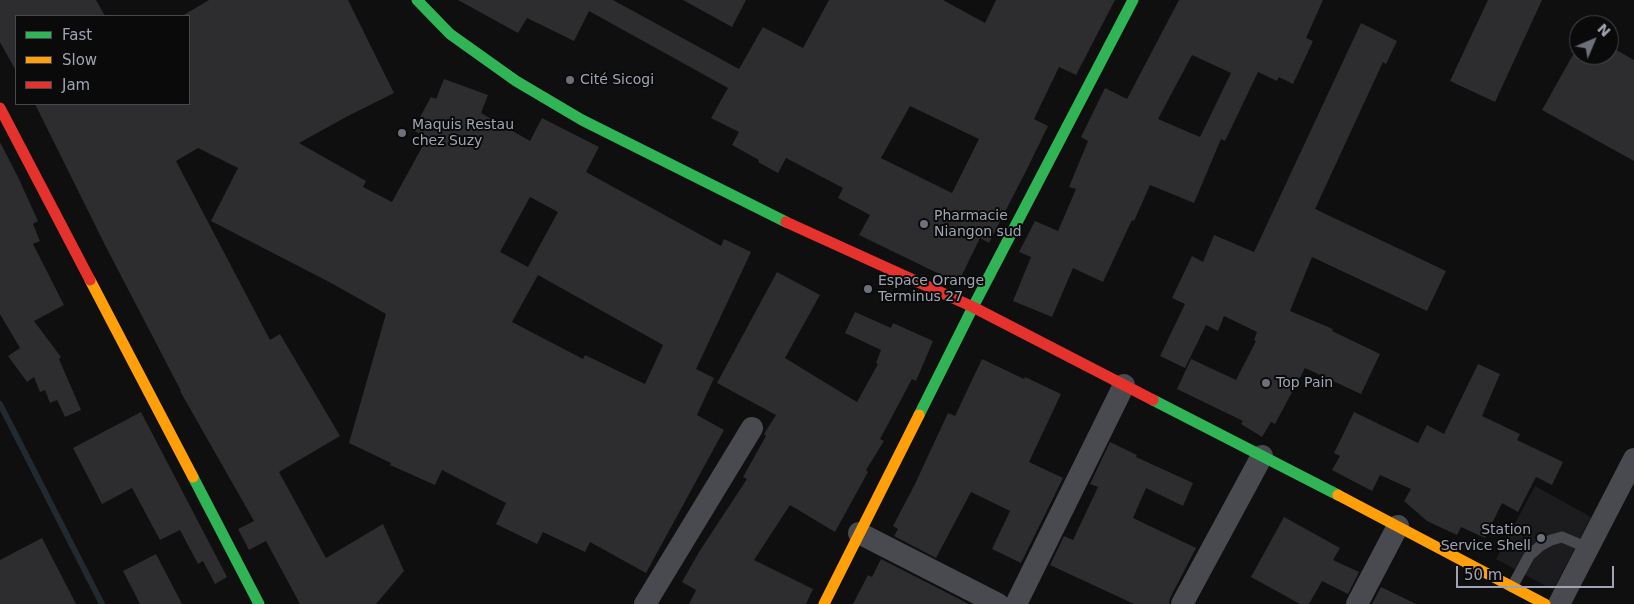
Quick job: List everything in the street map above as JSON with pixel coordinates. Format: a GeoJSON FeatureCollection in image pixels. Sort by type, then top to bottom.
{"type":"FeatureCollection","features":[{"type":"Feature","properties":{"kind":"street"},"geometry":{"type":"LineString","coordinates":[[416,0],[450,34],[516,81],[582,120],[766,213],[973,308],[1398,526],[1545,604]]}},
{"type":"Feature","properties":{"kind":"street"},"geometry":{"type":"LineString","coordinates":[[824,604],[973,308],[1133,0]]}},
{"type":"Feature","properties":{"kind":"street"},"geometry":{"type":"LineString","coordinates":[[0,108],[259,604]]}},
{"type":"Feature","properties":{"kind":"street"},"geometry":{"type":"LineString","coordinates":[[1016,604],[1124,385]]}},
{"type":"Feature","properties":{"kind":"street"},"geometry":{"type":"LineString","coordinates":[[645,604],[752,428]]}},
{"type":"Feature","properties":{"kind":"street"},"geometry":{"type":"LineString","coordinates":[[1182,604],[1262,456]]}},
{"type":"Feature","properties":{"kind":"street"},"geometry":{"type":"LineString","coordinates":[[1559,604],[1634,458]]}},
{"type":"Feature","properties":{"kind":"street"},"geometry":{"type":"LineString","coordinates":[[1357,604],[1398,526]]}},
{"type":"Feature","properties":{"kind":"street"},"geometry":{"type":"LineString","coordinates":[[859,533],[998,604]]}},
{"type":"Feature","properties":{"kind":"lane"},"geometry":{"type":"LineString","coordinates":[[1512,587],[1529,556],[1540,546],[1551,540],[1562,537],[1588,548]]}},
{"type":"Feature","properties":{"kind":"shaded area","name":"Station Service Shell"},"geometry":{"type":"Polygon","coordinates":[[[1535,486],[1591,517],[1553,590],[1496,559],[1535,486]]]}},
{"type":"Feature","properties":{"kind":"building"},"geometry":{"type":"Polygon","coordinates":[[[0,0],[96,0],[104,15],[15,15],[15,69],[0,42],[0,0]]]}},
{"type":"Feature","properties":{"kind":"building"},"geometry":{"type":"Polygon","coordinates":[[[209,0],[348,0],[394,93],[299,143],[366,181],[363,187],[392,202],[427,138],[413,130],[431,97],[436,99],[444,79],[488,95],[481,113],[530,141],[542,118],[599,147],[586,172],[721,246],[724,239],[751,252],[696,369],[714,378],[697,415],[724,430],[646,573],[590,542],[585,552],[543,532],[537,544],[496,524],[506,503],[442,470],[435,485],[390,465],[391,463],[349,443],[386,314],[333,284],[211,221],[238,168],[198,148],[176,161],[270,340],[280,334],[340,436],[279,472],[326,558],[383,524],[404,571],[376,604],[300,604],[266,541],[249,550],[238,529],[254,521],[180,391],[35,105],[190,105],[190,15],[184,15],[209,0]],[[530,197],[500,252],[528,267],[558,212],[530,197]],[[538,275],[512,322],[583,359],[585,355],[645,384],[663,345],[538,275]]]}},
{"type":"Feature","properties":{"kind":"building"},"geometry":{"type":"Polygon","coordinates":[[[458,0],[613,0],[739,69],[763,27],[803,48],[829,0],[943,0],[985,23],[996,0],[1115,0],[1076,75],[1059,67],[1034,119],[1048,126],[989,243],[980,238],[958,283],[859,235],[870,215],[838,198],[843,188],[786,158],[778,173],[732,145],[739,132],[711,118],[728,88],[589,11],[574,41],[527,18],[518,33],[458,0]],[[910,106],[881,158],[952,193],[979,139],[910,106]]]}},
{"type":"Feature","properties":{"kind":"building"},"geometry":{"type":"Polygon","coordinates":[[[683,0],[746,0],[732,27],[683,0]]]}},
{"type":"Feature","properties":{"kind":"building"},"geometry":{"type":"Polygon","coordinates":[[[1179,0],[1323,0],[1306,38],[1313,41],[1293,84],[1279,77],[1277,81],[1258,72],[1225,141],[1221,139],[1194,203],[1150,185],[1103,282],[1073,268],[1052,317],[1013,301],[1031,257],[1019,252],[1035,221],[1058,231],[1076,189],[1069,187],[1088,141],[1081,137],[1105,88],[1127,99],[1179,0]],[[1192,55],[1158,119],[1200,137],[1231,73],[1192,55]]]}},
{"type":"Feature","properties":{"kind":"building"},"geometry":{"type":"Polygon","coordinates":[[[1488,0],[1542,0],[1495,102],[1450,81],[1488,0]]]}},
{"type":"Feature","properties":{"kind":"building"},"geometry":{"type":"Polygon","coordinates":[[[1361,23],[1397,41],[1386,64],[1383,62],[1315,209],[1446,271],[1427,311],[1312,257],[1290,311],[1333,329],[1332,331],[1380,354],[1361,394],[1305,368],[1275,424],[1271,422],[1262,437],[1241,424],[1243,421],[1177,389],[1191,359],[1236,380],[1256,341],[1254,340],[1257,332],[1224,316],[1218,331],[1206,325],[1185,368],[1160,356],[1185,304],[1172,298],[1192,256],[1203,262],[1214,235],[1254,252],[1361,23]]]}},
{"type":"Feature","properties":{"kind":"building"},"geometry":{"type":"Polygon","coordinates":[[[1619,52],[1634,60],[1634,161],[1542,110],[1569,62],[1569,65],[1619,65],[1619,52]]]}},
{"type":"Feature","properties":{"kind":"building"},"geometry":{"type":"Polygon","coordinates":[[[0,142],[38,221],[33,224],[40,241],[33,244],[64,305],[34,321],[61,357],[59,359],[81,410],[65,417],[57,400],[50,403],[45,390],[40,392],[34,377],[27,382],[8,356],[20,348],[0,314],[0,142]]]}},
{"type":"Feature","properties":{"kind":"building"},"geometry":{"type":"Polygon","coordinates":[[[777,272],[820,295],[785,358],[857,402],[878,364],[876,363],[881,350],[845,333],[855,312],[891,328],[893,323],[933,341],[916,381],[912,379],[880,439],[884,441],[866,470],[868,472],[835,532],[790,505],[754,560],[813,589],[806,604],[689,604],[696,590],[682,582],[699,552],[747,479],[743,477],[766,436],[764,434],[776,415],[717,383],[777,272]]]}},
{"type":"Feature","properties":{"kind":"building"},"geometry":{"type":"Polygon","coordinates":[[[982,359],[1061,394],[1029,462],[1063,478],[1021,563],[992,549],[1010,511],[971,492],[936,558],[894,536],[898,529],[893,526],[948,413],[955,416],[982,359]]]}},
{"type":"Feature","properties":{"kind":"building"},"geometry":{"type":"Polygon","coordinates":[[[1478,364],[1500,374],[1482,416],[1520,434],[1517,440],[1563,462],[1552,485],[1536,477],[1518,512],[1502,503],[1485,538],[1461,527],[1457,535],[1427,521],[1404,501],[1411,489],[1380,475],[1372,491],[1332,470],[1340,456],[1334,453],[1354,412],[1418,443],[1427,425],[1444,434],[1478,364]]]}},
{"type":"Feature","properties":{"kind":"building"},"geometry":{"type":"Polygon","coordinates":[[[141,412],[227,577],[215,584],[203,561],[198,564],[180,530],[160,540],[132,488],[102,504],[73,448],[141,412]]]}},
{"type":"Feature","properties":{"kind":"building"},"geometry":{"type":"Polygon","coordinates":[[[1110,442],[1137,455],[1136,457],[1193,483],[1183,506],[1146,488],[1133,518],[1196,548],[1170,598],[1169,604],[1134,604],[1050,565],[1064,536],[1073,540],[1098,487],[1090,484],[1110,442]]]}},
{"type":"Feature","properties":{"kind":"building"},"geometry":{"type":"Polygon","coordinates":[[[1284,517],[1340,548],[1333,560],[1359,572],[1348,594],[1322,581],[1309,604],[1300,604],[1251,577],[1284,517]]]}},
{"type":"Feature","properties":{"kind":"building"},"geometry":{"type":"Polygon","coordinates":[[[42,538],[76,604],[0,604],[0,560],[42,538]]]}},
{"type":"Feature","properties":{"kind":"building"},"geometry":{"type":"Polygon","coordinates":[[[156,554],[182,604],[140,604],[123,571],[156,554]]]}},
{"type":"Feature","properties":{"kind":"building"},"geometry":{"type":"Polygon","coordinates":[[[881,559],[969,604],[853,604],[868,575],[872,577],[881,559]]]}},
{"type":"Feature","properties":{"kind":"building"},"geometry":{"type":"Polygon","coordinates":[[[1381,587],[1416,604],[1372,604],[1381,587]]]}},
{"type":"Feature","properties":{"kind":"waterway"},"geometry":{"type":"LineString","coordinates":[[0,404],[102,604]]}},
{"type":"Feature","properties":{"kind":"traffic: fast"},"geometry":{"type":"LineString","coordinates":[[417,0],[450,34],[516,81],[582,120],[786,222]]}},
{"type":"Feature","properties":{"kind":"traffic: fast"},"geometry":{"type":"LineString","coordinates":[[919,415],[973,307],[1133,0]]}},
{"type":"Feature","properties":{"kind":"traffic: fast"},"geometry":{"type":"LineString","coordinates":[[1153,400],[1338,495]]}},
{"type":"Feature","properties":{"kind":"traffic: fast"},"geometry":{"type":"LineString","coordinates":[[193,477],[259,604]]}},
{"type":"Feature","properties":{"kind":"traffic: slow"},"geometry":{"type":"LineString","coordinates":[[90,280],[193,477]]}},
{"type":"Feature","properties":{"kind":"traffic: slow"},"geometry":{"type":"LineString","coordinates":[[824,604],[919,415]]}},
{"type":"Feature","properties":{"kind":"traffic: slow"},"geometry":{"type":"LineString","coordinates":[[1338,495],[1545,604]]}},
{"type":"Feature","properties":{"kind":"traffic: jam"},"geometry":{"type":"LineString","coordinates":[[0,108],[90,280]]}},
{"type":"Feature","properties":{"kind":"traffic: jam"},"geometry":{"type":"LineString","coordinates":[[786,222],[973,307],[1153,400]]}},
{"type":"Feature","properties":{"kind":"place","name":"Cité Sicogi"},"geometry":{"type":"Point","coordinates":[570,80]}},
{"type":"Feature","properties":{"kind":"place","name":"Maquis Restau chez Suzy"},"geometry":{"type":"Point","coordinates":[402,133]}},
{"type":"Feature","properties":{"kind":"place","name":"Pharmacie Niangon sud"},"geometry":{"type":"Point","coordinates":[924,224]}},
{"type":"Feature","properties":{"kind":"place","name":"Espace Orange Terminus 27"},"geometry":{"type":"Point","coordinates":[868,289]}},
{"type":"Feature","properties":{"kind":"place","name":"Top Pain"},"geometry":{"type":"Point","coordinates":[1266,383]}},
{"type":"Feature","properties":{"kind":"place","name":"Station Service Shell"},"geometry":{"type":"Point","coordinates":[1541,538]}}]}
